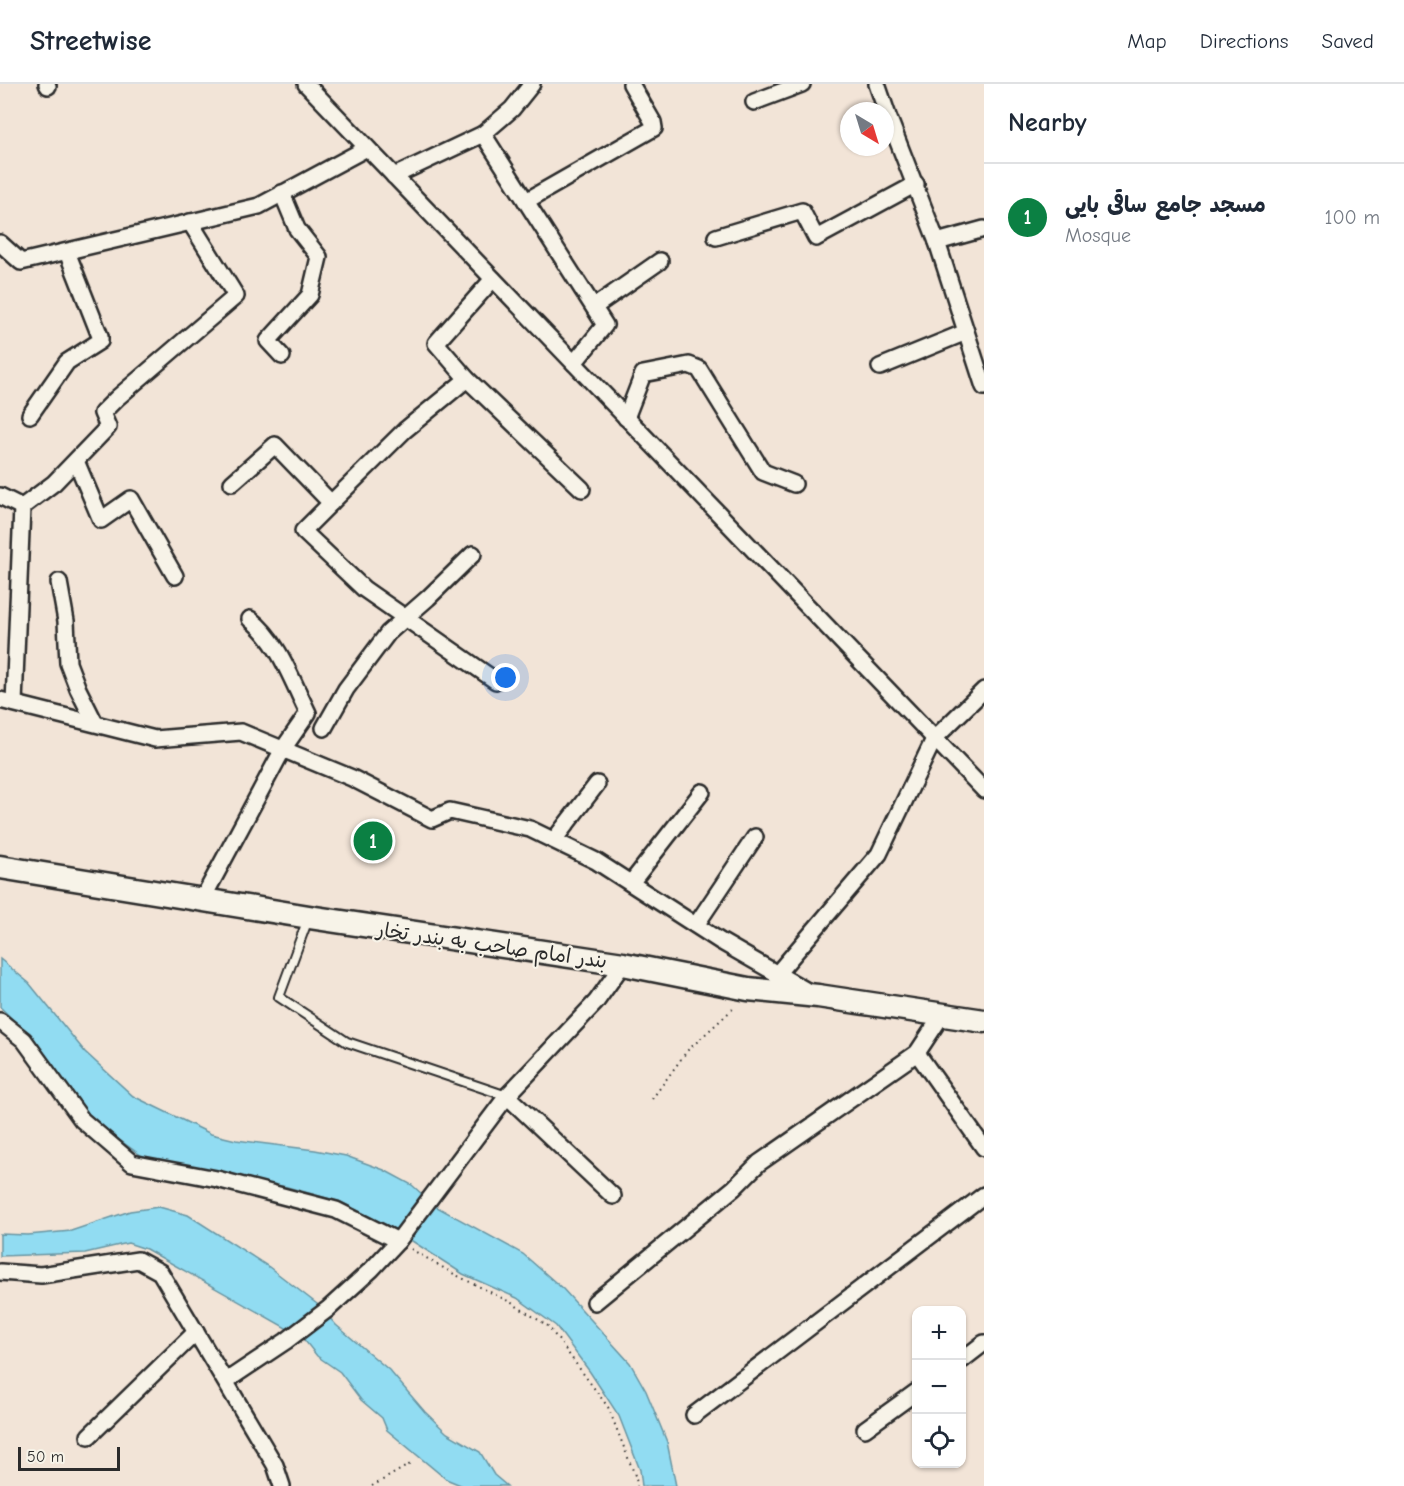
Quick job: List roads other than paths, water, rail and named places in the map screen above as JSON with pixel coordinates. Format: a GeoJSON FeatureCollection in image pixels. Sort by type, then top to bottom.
{"type":"FeatureCollection","features":[{"type":"Feature","properties":{"kind":"main road","name":"بندر امام صاحب به بندر تخار"},"geometry":{"type":"LineString","coordinates":[[0,867],[309,917],[623,964],[748,989],[818,996],[984,1021]]}},
{"type":"Feature","properties":{"kind":"street"},"geometry":{"type":"LineString","coordinates":[[306,84],[984,790]]}},
{"type":"Feature","properties":{"kind":"street"},"geometry":{"type":"LineString","coordinates":[[394,176],[483,134],[512,109],[532,84]]}},
{"type":"Feature","properties":{"kind":"street"},"geometry":{"type":"LineString","coordinates":[[526,201],[654,128],[631,84]]}},
{"type":"Feature","properties":{"kind":"street"},"geometry":{"type":"LineString","coordinates":[[754,102],[802,84]]}},
{"type":"Feature","properties":{"kind":"street"},"geometry":{"type":"LineString","coordinates":[[878,84],[888,116],[937,242],[984,387]]}},
{"type":"Feature","properties":{"kind":"street"},"geometry":{"type":"LineString","coordinates":[[483,134],[605,325],[574,363]]}},
{"type":"Feature","properties":{"kind":"street"},"geometry":{"type":"LineString","coordinates":[[0,243],[21,262],[259,206],[367,148]]}},
{"type":"Feature","properties":{"kind":"street"},"geometry":{"type":"LineString","coordinates":[[716,237],[802,212],[816,238],[916,184]]}},
{"type":"Feature","properties":{"kind":"street"},"geometry":{"type":"LineString","coordinates":[[282,193],[297,229],[319,257],[310,295],[268,341],[282,356]]}},
{"type":"Feature","properties":{"kind":"street"},"geometry":{"type":"LineString","coordinates":[[190,222],[236,296],[117,398],[102,413],[108,427],[54,483],[22,507],[7,701],[155,739],[241,732],[352,778],[432,819],[450,811],[530,828],[596,861],[776,975],[818,996]]}},
{"type":"Feature","properties":{"kind":"street"},"geometry":{"type":"LineString","coordinates":[[937,242],[984,229]]}},
{"type":"Feature","properties":{"kind":"street"},"geometry":{"type":"LineString","coordinates":[[30,415],[67,362],[100,340],[67,252]]}},
{"type":"Feature","properties":{"kind":"street"},"geometry":{"type":"LineString","coordinates":[[594,307],[660,261]]}},
{"type":"Feature","properties":{"kind":"street"},"geometry":{"type":"LineString","coordinates":[[493,279],[436,343],[467,380],[582,489]]}},
{"type":"Feature","properties":{"kind":"street"},"geometry":{"type":"LineString","coordinates":[[880,367],[966,332]]}},
{"type":"Feature","properties":{"kind":"street"},"geometry":{"type":"LineString","coordinates":[[626,417],[643,374],[688,365],[699,369],[763,472],[794,484]]}},
{"type":"Feature","properties":{"kind":"street"},"geometry":{"type":"LineString","coordinates":[[467,380],[405,430],[303,531],[364,589],[495,681]]}},
{"type":"Feature","properties":{"kind":"street"},"geometry":{"type":"LineString","coordinates":[[232,483],[275,445],[331,503]]}},
{"type":"Feature","properties":{"kind":"street"},"geometry":{"type":"LineString","coordinates":[[76,461],[101,520],[131,499],[175,576]]}},
{"type":"Feature","properties":{"kind":"street"},"geometry":{"type":"LineString","coordinates":[[0,496],[22,507]]}},
{"type":"Feature","properties":{"kind":"street"},"geometry":{"type":"LineString","coordinates":[[324,728],[346,689],[388,633],[473,554]]}},
{"type":"Feature","properties":{"kind":"street"},"geometry":{"type":"LineString","coordinates":[[59,582],[66,621],[68,663],[95,723]]}},
{"type":"Feature","properties":{"kind":"street"},"geometry":{"type":"LineString","coordinates":[[202,900],[284,749],[308,713],[277,650],[263,628],[250,618]]}},
{"type":"Feature","properties":{"kind":"street"},"geometry":{"type":"LineString","coordinates":[[776,975],[879,854],[934,739],[984,690]]}},
{"type":"Feature","properties":{"kind":"street"},"geometry":{"type":"LineString","coordinates":[[554,840],[597,784]]}},
{"type":"Feature","properties":{"kind":"street"},"geometry":{"type":"LineString","coordinates":[[631,884],[702,792]]}},
{"type":"Feature","properties":{"kind":"street"},"geometry":{"type":"LineString","coordinates":[[696,926],[755,837]]}},
{"type":"Feature","properties":{"kind":"street"},"geometry":{"type":"LineString","coordinates":[[226,1381],[286,1341],[328,1309],[372,1269],[398,1241],[507,1096],[596,1002],[623,964]]}},
{"type":"Feature","properties":{"kind":"street"},"geometry":{"type":"LineString","coordinates":[[595,1302],[734,1188],[759,1163],[917,1053],[942,1015]]}},
{"type":"Feature","properties":{"kind":"street"},"geometry":{"type":"LineString","coordinates":[[0,1021],[24,1040],[82,1120],[132,1163],[217,1179],[336,1210],[398,1241]]}},
{"type":"Feature","properties":{"kind":"street"},"geometry":{"type":"LineString","coordinates":[[917,1053],[984,1148]]}},
{"type":"Feature","properties":{"kind":"street"},"geometry":{"type":"LineString","coordinates":[[507,1096],[613,1196]]}},
{"type":"Feature","properties":{"kind":"street"},"geometry":{"type":"LineString","coordinates":[[694,1415],[984,1195]]}},
{"type":"Feature","properties":{"kind":"street"},"geometry":{"type":"LineString","coordinates":[[0,1272],[41,1275],[138,1260],[160,1272],[275,1465],[282,1486]]}},
{"type":"Feature","properties":{"kind":"street"},"geometry":{"type":"LineString","coordinates":[[89,1436],[196,1332]]}},
{"type":"Feature","properties":{"kind":"street"},"geometry":{"type":"LineString","coordinates":[[966,1357],[984,1343]]}},
{"type":"Feature","properties":{"kind":"street"},"geometry":{"type":"LineString","coordinates":[[865,1429],[912,1395]]}},
{"type":"Feature","properties":{"kind":"lane"},"geometry":{"type":"LineString","coordinates":[[309,917],[279,997],[347,1042],[507,1096]]}},
{"type":"Feature","properties":{"kind":"water"},"geometry":{"type":"Polygon","coordinates":[[[0,959],[29,983],[85,1052],[133,1096],[211,1134],[236,1140],[346,1156],[384,1170],[412,1185],[435,1206],[523,1254],[563,1289],[630,1363],[646,1391],[667,1442],[676,1486],[642,1486],[640,1470],[619,1416],[590,1372],[556,1326],[517,1298],[463,1274],[392,1228],[341,1202],[287,1187],[149,1161],[87,1117],[38,1044],[0,1007],[0,959]]]}},
{"type":"Feature","properties":{"kind":"water"},"geometry":{"type":"Polygon","coordinates":[[[159,1207],[188,1215],[269,1267],[317,1304],[336,1325],[389,1370],[425,1412],[447,1433],[480,1452],[494,1475],[507,1486],[463,1486],[446,1479],[387,1430],[382,1418],[361,1400],[340,1372],[317,1356],[302,1337],[146,1249],[128,1243],[85,1253],[0,1256],[0,1234],[28,1235],[71,1231],[130,1211],[159,1207]]]}},
{"type":"Feature","properties":{"kind":"place","name":"مسجد جامع ساقی بایی"},"geometry":{"type":"Point","coordinates":[373,841]}}]}
